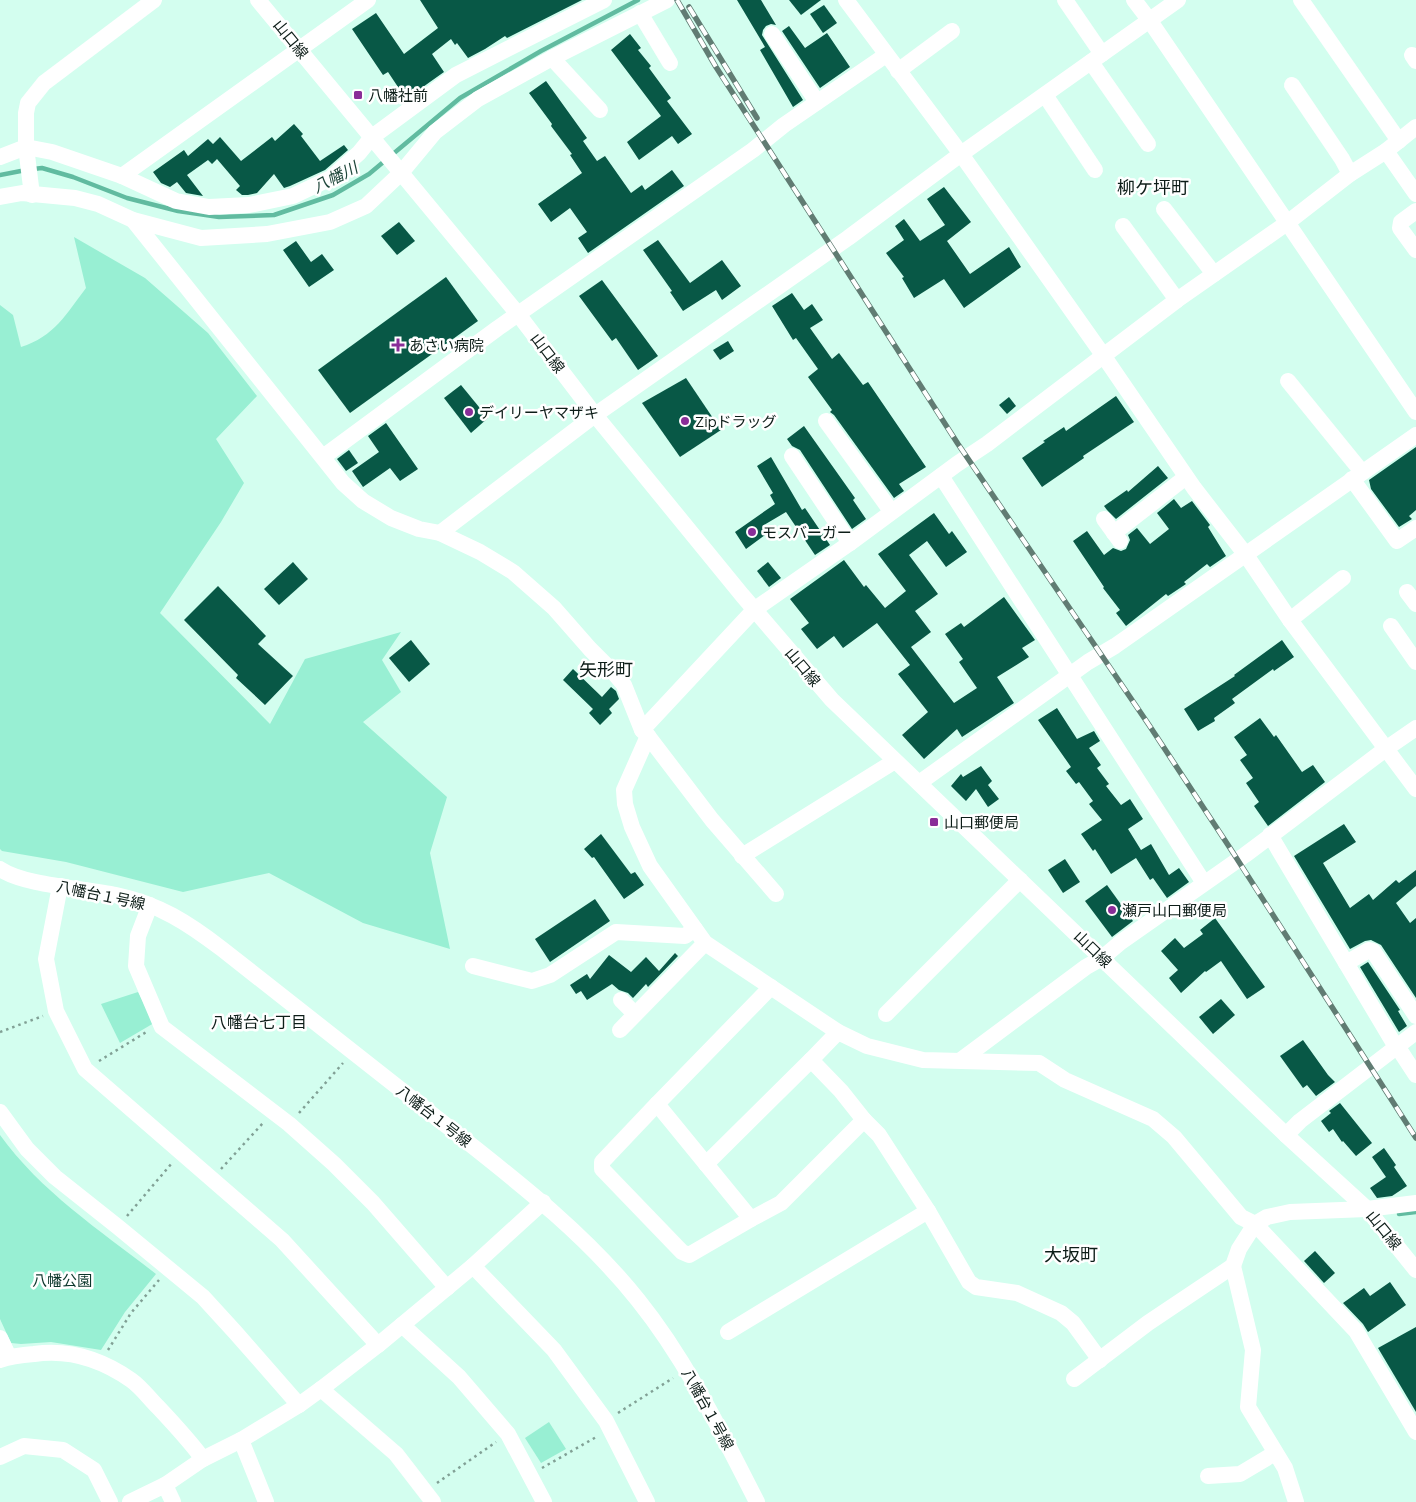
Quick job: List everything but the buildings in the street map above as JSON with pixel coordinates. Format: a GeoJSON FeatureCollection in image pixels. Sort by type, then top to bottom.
{"type":"FeatureCollection","features":[{"type":"Feature","properties":{"kind":"street"},"geometry":{"type":"LineString","coordinates":[[31,188],[27,153],[26,113],[28,103],[44,82],[154,0]]}},
{"type":"Feature","properties":{"kind":"street","name":"山口線"},"geometry":{"type":"LineString","coordinates":[[258,0],[518,314],[595,415],[742,595],[832,700],[1286,1135],[1367,1209],[1416,1270]]}},
{"type":"Feature","properties":{"kind":"street"},"geometry":{"type":"LineString","coordinates":[[122,176],[368,0]]}},
{"type":"Feature","properties":{"kind":"street"},"geometry":{"type":"LineString","coordinates":[[0,157],[52,152],[122,176],[176,201],[209,207],[249,205],[293,196],[330,178],[456,75],[604,0]]}},
{"type":"Feature","properties":{"kind":"street"},"geometry":{"type":"LineString","coordinates":[[0,197],[22,193],[31,188],[98,204],[133,220],[201,238],[267,234],[330,222],[366,206],[435,132],[478,98],[667,0]]}},
{"type":"Feature","properties":{"kind":"street"},"geometry":{"type":"LineString","coordinates":[[846,0],[961,154],[1103,354],[1186,477],[1246,555],[1290,620],[1416,789]]}},
{"type":"Feature","properties":{"kind":"street"},"geometry":{"type":"LineString","coordinates":[[1065,0],[1148,144]]}},
{"type":"Feature","properties":{"kind":"street"},"geometry":{"type":"LineString","coordinates":[[1134,0],[1416,412]]}},
{"type":"Feature","properties":{"kind":"street"},"geometry":{"type":"LineString","coordinates":[[440,533],[595,415],[848,238],[961,154],[1178,0]]}},
{"type":"Feature","properties":{"kind":"street"},"geometry":{"type":"LineString","coordinates":[[1301,0],[1399,141]]}},
{"type":"Feature","properties":{"kind":"street"},"geometry":{"type":"LineString","coordinates":[[640,13],[670,63]]}},
{"type":"Feature","properties":{"kind":"street"},"geometry":{"type":"LineString","coordinates":[[898,71],[952,31]]}},
{"type":"Feature","properties":{"kind":"street"},"geometry":{"type":"LineString","coordinates":[[772,34],[817,102]]}},
{"type":"Feature","properties":{"kind":"street"},"geometry":{"type":"LineString","coordinates":[[323,457],[518,314],[745,155],[784,124],[886,55]]}},
{"type":"Feature","properties":{"kind":"street"},"geometry":{"type":"LineString","coordinates":[[552,58],[600,110]]}},
{"type":"Feature","properties":{"kind":"street"},"geometry":{"type":"LineString","coordinates":[[1292,85],[1350,174]]}},
{"type":"Feature","properties":{"kind":"street"},"geometry":{"type":"LineString","coordinates":[[1044,95],[1096,170]]}},
{"type":"Feature","properties":{"kind":"street"},"geometry":{"type":"LineString","coordinates":[[1416,127],[1386,151],[1350,174],[1286,223],[1103,354],[987,444],[755,609],[645,733],[624,790],[625,804],[632,827],[650,866],[705,943],[838,1032],[867,1046],[923,1060],[1039,1063],[1065,1080],[1153,1119],[1174,1137],[1241,1217],[1255,1224],[1328,1304],[1356,1331],[1416,1432]]}},
{"type":"Feature","properties":{"kind":"street"},"geometry":{"type":"LineString","coordinates":[[1386,151],[1416,194]]}},
{"type":"Feature","properties":{"kind":"street"},"geometry":{"type":"LineString","coordinates":[[1164,209],[1214,274]]}},
{"type":"Feature","properties":{"kind":"street"},"geometry":{"type":"LineString","coordinates":[[1416,211],[1401,222],[1400,228],[1416,250]]}},
{"type":"Feature","properties":{"kind":"street"},"geometry":{"type":"LineString","coordinates":[[133,220],[343,483],[363,501],[391,518],[419,529],[440,533],[480,552],[513,572],[554,608],[624,685],[645,733],[712,820],[776,894]]}},
{"type":"Feature","properties":{"kind":"street"},"geometry":{"type":"LineString","coordinates":[[1123,226],[1177,300]]}},
{"type":"Feature","properties":{"kind":"street"},"geometry":{"type":"LineString","coordinates":[[1288,381],[1357,476],[1397,541],[1416,528]]}},
{"type":"Feature","properties":{"kind":"street"},"geometry":{"type":"LineString","coordinates":[[829,432],[891,512]]}},
{"type":"Feature","properties":{"kind":"street"},"geometry":{"type":"LineString","coordinates":[[919,783],[1069,675],[1123,641],[1416,435]]}},
{"type":"Feature","properties":{"kind":"street"},"geometry":{"type":"LineString","coordinates":[[796,467],[850,543]]}},
{"type":"Feature","properties":{"kind":"street"},"geometry":{"type":"LineString","coordinates":[[941,476],[1204,883]]}},
{"type":"Feature","properties":{"kind":"street"},"geometry":{"type":"LineString","coordinates":[[1104,519],[1117,537],[1186,477]]}},
{"type":"Feature","properties":{"kind":"street"},"geometry":{"type":"LineString","coordinates":[[1290,620],[1343,578]]}},
{"type":"Feature","properties":{"kind":"street"},"geometry":{"type":"LineString","coordinates":[[1391,626],[1416,662]]}},
{"type":"Feature","properties":{"kind":"street"},"geometry":{"type":"LineString","coordinates":[[960,1060],[1416,728]]}},
{"type":"Feature","properties":{"kind":"street"},"geometry":{"type":"LineString","coordinates":[[742,856],[895,761]]}},
{"type":"Feature","properties":{"kind":"street"},"geometry":{"type":"LineString","coordinates":[[1270,836],[1396,1047],[1416,1075]]}},
{"type":"Feature","properties":{"kind":"street","name":"八幡台１号線"},"geometry":{"type":"LineString","coordinates":[[0,869],[26,880],[117,895],[150,905],[188,924],[222,948],[543,1202],[598,1255],[663,1332],[717,1424],[757,1502]]}},
{"type":"Feature","properties":{"kind":"street"},"geometry":{"type":"LineString","coordinates":[[886,1014],[1020,880]]}},
{"type":"Feature","properties":{"kind":"street"},"geometry":{"type":"LineString","coordinates":[[60,886],[46,959],[56,1011],[85,1069],[282,1240],[378,1345]]}},
{"type":"Feature","properties":{"kind":"street"},"geometry":{"type":"LineString","coordinates":[[150,905],[138,936],[136,966],[162,1027],[290,1124],[334,1164],[373,1203],[447,1288]]}},
{"type":"Feature","properties":{"kind":"street"},"geometry":{"type":"LineString","coordinates":[[473,966],[532,981],[550,976],[616,932],[685,936],[695,929]]}},
{"type":"Feature","properties":{"kind":"street"},"geometry":{"type":"LineString","coordinates":[[620,1030],[705,943]]}},
{"type":"Feature","properties":{"kind":"street"},"geometry":{"type":"LineString","coordinates":[[1346,963],[1369,950],[1373,951],[1416,1016]]}},
{"type":"Feature","properties":{"kind":"street"},"geometry":{"type":"LineString","coordinates":[[772,987],[602,1162],[602,1169],[682,1252],[689,1255],[781,1203],[864,1120]]}},
{"type":"Feature","properties":{"kind":"street"},"geometry":{"type":"LineString","coordinates":[[621,1000],[635,1014]]}},
{"type":"Feature","properties":{"kind":"street"},"geometry":{"type":"LineString","coordinates":[[706,1164],[838,1032]]}},
{"type":"Feature","properties":{"kind":"street"},"geometry":{"type":"LineString","coordinates":[[1286,1135],[1300,1121],[1416,1032]]}},
{"type":"Feature","properties":{"kind":"street"},"geometry":{"type":"LineString","coordinates":[[811,1060],[841,1090],[878,1136],[928,1211],[969,1282],[976,1286],[1017,1293],[1061,1314],[1073,1323],[1100,1360]]}},
{"type":"Feature","properties":{"kind":"street"},"geometry":{"type":"LineString","coordinates":[[657,1104],[751,1219]]}},
{"type":"Feature","properties":{"kind":"street"},"geometry":{"type":"LineString","coordinates":[[0,1112],[27,1149],[55,1178],[169,1268],[202,1297],[236,1332],[299,1405]]}},
{"type":"Feature","properties":{"kind":"street"},"geometry":{"type":"LineString","coordinates":[[130,1502],[165,1485],[203,1459],[241,1440],[299,1405],[378,1345],[447,1288],[543,1202]]}},
{"type":"Feature","properties":{"kind":"street"},"geometry":{"type":"LineString","coordinates":[[1296,1502],[1285,1468],[1248,1407],[1253,1350],[1233,1266],[1239,1250],[1255,1224],[1267,1216],[1290,1212],[1367,1209],[1416,1203]]}},
{"type":"Feature","properties":{"kind":"street"},"geometry":{"type":"LineString","coordinates":[[728,1332],[928,1211]]}},
{"type":"Feature","properties":{"kind":"street"},"geometry":{"type":"LineString","coordinates":[[473,1266],[554,1350],[608,1424],[647,1502]]}},
{"type":"Feature","properties":{"kind":"street"},"geometry":{"type":"LineString","coordinates":[[1074,1379],[1148,1323],[1233,1266]]}},
{"type":"Feature","properties":{"kind":"street"},"geometry":{"type":"LineString","coordinates":[[402,1325],[459,1377],[508,1434],[544,1502]]}},
{"type":"Feature","properties":{"kind":"street"},"geometry":{"type":"LineString","coordinates":[[0,1338],[4,1359],[44,1352],[76,1354],[100,1362],[132,1380],[184,1435],[203,1459]]}},
{"type":"Feature","properties":{"kind":"street"},"geometry":{"type":"LineString","coordinates":[[321,1389],[396,1454],[430,1496]]}},
{"type":"Feature","properties":{"kind":"street"},"geometry":{"type":"LineString","coordinates":[[241,1440],[266,1502]]}},
{"type":"Feature","properties":{"kind":"street"},"geometry":{"type":"LineString","coordinates":[[0,1458],[24,1446],[63,1450],[94,1470],[110,1502]]}},
{"type":"Feature","properties":{"kind":"street"},"geometry":{"type":"LineString","coordinates":[[1208,1476],[1240,1474],[1276,1453]]}},
{"type":"Feature","properties":{"kind":"street"},"geometry":{"type":"LineString","coordinates":[[165,1485],[172,1502]]}},
{"type":"Feature","properties":{"kind":"path"},"geometry":{"type":"LineString","coordinates":[[0,1032],[56,1011]]}},
{"type":"Feature","properties":{"kind":"path"},"geometry":{"type":"LineString","coordinates":[[85,1069],[160,1023]]}},
{"type":"Feature","properties":{"kind":"path"},"geometry":{"type":"LineString","coordinates":[[290,1124],[353,1052]]}},
{"type":"Feature","properties":{"kind":"path"},"geometry":{"type":"LineString","coordinates":[[212,1179],[273,1112]]}},
{"type":"Feature","properties":{"kind":"path"},"geometry":{"type":"LineString","coordinates":[[118,1227],[181,1152]]}},
{"type":"Feature","properties":{"kind":"path"},"geometry":{"type":"LineString","coordinates":[[100,1362],[131,1313],[169,1268]]}},
{"type":"Feature","properties":{"kind":"path"},"geometry":{"type":"LineString","coordinates":[[530,1475],[686,1370]]}},
{"type":"Feature","properties":{"kind":"path"},"geometry":{"type":"LineString","coordinates":[[430,1496],[508,1434]]}},
{"type":"Feature","properties":{"kind":"green space"},"geometry":{"type":"Polygon","coordinates":[[[74,237],[145,278],[208,333],[257,396],[216,439],[244,483],[221,522],[160,613],[270,724],[305,659],[401,632],[382,660],[401,692],[363,722],[447,797],[430,853],[450,949],[363,923],[269,873],[183,892],[66,862],[2,851],[0,849],[0,305],[13,315],[21,347],[32,343],[51,331],[66,315],[86,288],[74,237]]]}},
{"type":"Feature","properties":{"kind":"green space"},"geometry":{"type":"Polygon","coordinates":[[[138,992],[154,1023],[120,1043],[101,1004],[138,992]]]}},
{"type":"Feature","properties":{"kind":"green space","name":"八幡公園"},"geometry":{"type":"Polygon","coordinates":[[[0,1135],[16,1156],[53,1193],[156,1274],[125,1312],[101,1350],[51,1342],[11,1343],[0,1319],[0,1135]]]}},
{"type":"Feature","properties":{"kind":"green space"},"geometry":{"type":"Polygon","coordinates":[[[549,1422],[566,1449],[541,1463],[525,1438],[549,1422]]]}},
{"type":"Feature","properties":{"kind":"waterway","name":"八幡川"},"geometry":{"type":"LineString","coordinates":[[33,169],[42,168],[73,177],[127,198],[178,211],[219,217],[274,215],[333,195],[369,174],[460,98],[541,51],[638,0]]}},
{"type":"Feature","properties":{"kind":"waterway","name":"八幡川"},"geometry":{"type":"LineString","coordinates":[[0,175],[26,170]]}},
{"type":"Feature","properties":{"kind":"waterway"},"geometry":{"type":"LineString","coordinates":[[1399,1214],[1416,1212]]}},
{"type":"Feature","properties":{"kind":"railway"},"geometry":{"type":"LineString","coordinates":[[677,0],[716,67],[958,444],[1149,725],[1416,1138]]}},
{"type":"Feature","properties":{"kind":"railway"},"geometry":{"type":"LineString","coordinates":[[689,7],[757,118]]}},
{"type":"Feature","properties":{"kind":"place","name":"八幡社前"},"geometry":{"type":"Point","coordinates":[358,95]}},
{"type":"Feature","properties":{"kind":"place","name":"あさい病院"},"geometry":{"type":"Point","coordinates":[398,345]}},
{"type":"Feature","properties":{"kind":"place","name":"デイリーヤマザキ"},"geometry":{"type":"Point","coordinates":[469,412]}},
{"type":"Feature","properties":{"kind":"place","name":"Zipドラッグ"},"geometry":{"type":"Point","coordinates":[685,421]}},
{"type":"Feature","properties":{"kind":"place","name":"モスバーガー"},"geometry":{"type":"Point","coordinates":[752,532]}},
{"type":"Feature","properties":{"kind":"place","name":"山口郵便局"},"geometry":{"type":"Point","coordinates":[934,822]}},
{"type":"Feature","properties":{"kind":"place","name":"瀬戸山口郵便局"},"geometry":{"type":"Point","coordinates":[1112,910]}},
{"type":"Feature","properties":{"kind":"district","name":"柳ケ坪町"},"geometry":{"type":"Point","coordinates":[1153,187]}},
{"type":"Feature","properties":{"kind":"district","name":"矢形町"},"geometry":{"type":"Point","coordinates":[606,669]}},
{"type":"Feature","properties":{"kind":"district","name":"八幡台七丁目"},"geometry":{"type":"Point","coordinates":[259,1022]}},
{"type":"Feature","properties":{"kind":"district","name":"大坂町"},"geometry":{"type":"Point","coordinates":[1071,1254]}}]}
